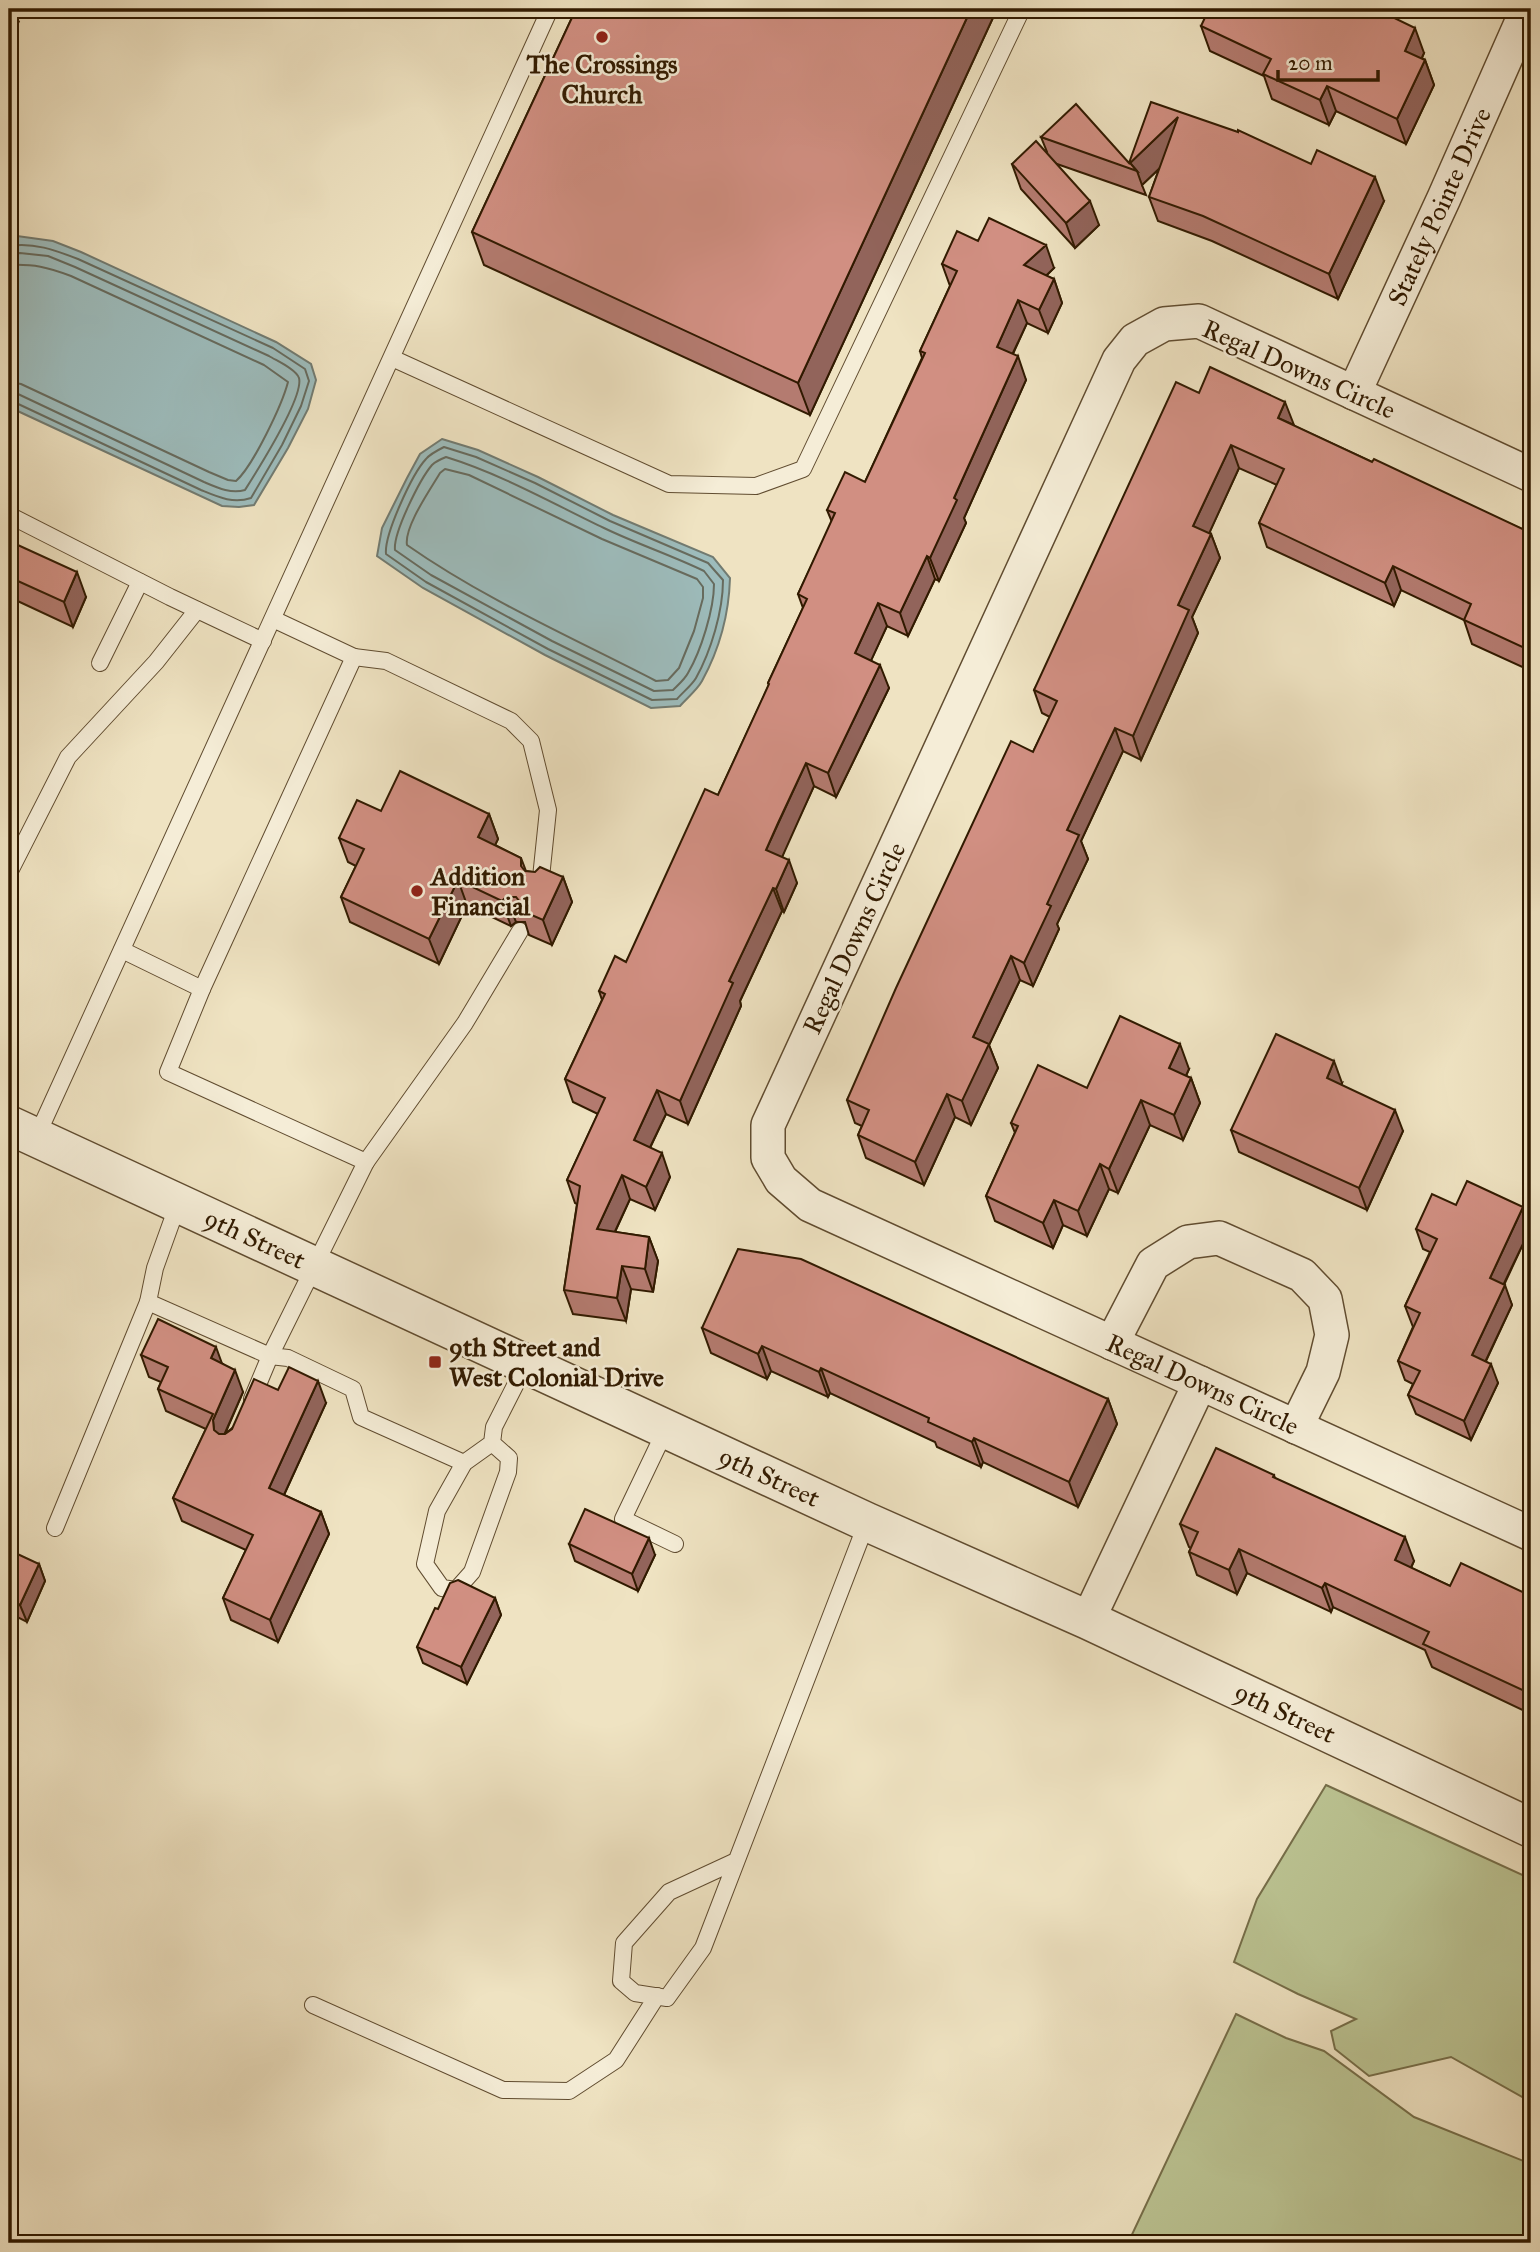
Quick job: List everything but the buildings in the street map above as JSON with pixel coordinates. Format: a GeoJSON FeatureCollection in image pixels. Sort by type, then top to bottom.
{"type":"FeatureCollection","features":[{"type":"Feature","properties":{"kind":"street","name":"Stately Pointe Drive"},"geometry":{"type":"LineString","coordinates":[[1354,393],[1444,198],[1519,17]]}},
{"type":"Feature","properties":{"kind":"street","name":"Regal Downs Circle"},"geometry":{"type":"LineString","coordinates":[[1531,475],[1199,321],[1164,324],[1135,340],[1119,360],[768,1125],[768,1158],[781,1180],[810,1205],[1531,1534]]}},
{"type":"Feature","properties":{"kind":"street","name":"9th Street"},"geometry":{"type":"LineString","coordinates":[[22,1132],[867,1522],[1088,1620],[1531,1828]]}},
{"type":"Feature","properties":{"kind":"street"},"geometry":{"type":"LineString","coordinates":[[1112,1343],[1153,1264],[1188,1242],[1219,1238],[1302,1275],[1325,1298],[1332,1335],[1323,1372],[1296,1427]]}},
{"type":"Feature","properties":{"kind":"street"},"geometry":{"type":"LineString","coordinates":[[1088,1620],[1200,1383]]}},
{"type":"Feature","properties":{"kind":"lane"},"geometry":{"type":"LineString","coordinates":[[22,1132],[122,950],[550,9]]}},
{"type":"Feature","properties":{"kind":"lane"},"geometry":{"type":"LineString","coordinates":[[392,358],[669,484],[756,486],[803,469],[1022,9]]}},
{"type":"Feature","properties":{"kind":"lane"},"geometry":{"type":"LineString","coordinates":[[9,515],[263,641]]}},
{"type":"Feature","properties":{"kind":"lane"},"geometry":{"type":"LineString","coordinates":[[100,663],[140,582]]}},
{"type":"Feature","properties":{"kind":"lane"},"geometry":{"type":"LineString","coordinates":[[9,873],[68,757],[156,662],[197,610]]}},
{"type":"Feature","properties":{"kind":"lane"},"geometry":{"type":"LineString","coordinates":[[273,619],[354,657],[386,661],[511,721],[531,741],[548,810],[540,887]]}},
{"type":"Feature","properties":{"kind":"lane"},"geometry":{"type":"LineString","coordinates":[[354,657],[202,989],[168,1072],[366,1162]]}},
{"type":"Feature","properties":{"kind":"lane"},"geometry":{"type":"LineString","coordinates":[[246,1412],[313,1266],[366,1162],[465,1023],[520,931]]}},
{"type":"Feature","properties":{"kind":"lane"},"geometry":{"type":"LineString","coordinates":[[122,950],[202,989]]}},
{"type":"Feature","properties":{"kind":"lane"},"geometry":{"type":"LineString","coordinates":[[55,1528],[148,1301],[155,1268],[178,1204]]}},
{"type":"Feature","properties":{"kind":"lane"},"geometry":{"type":"LineString","coordinates":[[148,1301],[270,1356],[288,1357],[352,1389],[361,1417],[464,1463]]}},
{"type":"Feature","properties":{"kind":"lane"},"geometry":{"type":"LineString","coordinates":[[492,1443],[509,1458],[508,1472],[472,1572],[456,1590],[442,1588],[425,1564],[437,1511],[464,1463],[492,1443],[494,1427],[526,1364]]}},
{"type":"Feature","properties":{"kind":"lane"},"geometry":{"type":"LineString","coordinates":[[666,1429],[623,1519],[675,1544]]}},
{"type":"Feature","properties":{"kind":"lane"},"geometry":{"type":"LineString","coordinates":[[736,1861],[669,1892],[624,1943],[621,1981],[635,1993],[667,1998],[703,1948],[867,1522]]}},
{"type":"Feature","properties":{"kind":"lane"},"geometry":{"type":"LineString","coordinates":[[313,2005],[503,2090],[569,2091],[616,2060],[657,1996]]}},
{"type":"Feature","properties":{"kind":"path"},"geometry":{"type":"LineString","coordinates":[[9,40],[23,9]]}},
{"type":"Feature","properties":{"kind":"green space"},"geometry":{"type":"Polygon","coordinates":[[[1326,1785],[1531,1879],[1531,2102],[1451,2057],[1369,2076],[1335,2049],[1331,2031],[1356,2019],[1234,1962],[1257,1899],[1326,1785]]]}},
{"type":"Feature","properties":{"kind":"green space"},"geometry":{"type":"Polygon","coordinates":[[[1236,2014],[1286,2038],[1324,2051],[1414,2117],[1531,2164],[1531,2243],[1128,2243],[1236,2014]]]}},
{"type":"Feature","properties":{"kind":"water"},"geometry":{"type":"Polygon","coordinates":[[[17,236],[53,241],[81,252],[276,342],[311,364],[316,380],[308,409],[254,505],[222,506],[9,407],[9,240],[17,236]]]}},
{"type":"Feature","properties":{"kind":"water"},"geometry":{"type":"Polygon","coordinates":[[[442,439],[478,450],[613,515],[713,557],[730,578],[725,618],[718,644],[702,681],[680,706],[651,708],[545,655],[423,588],[377,556],[382,528],[420,454],[442,439]]]}},
{"type":"Feature","properties":{"kind":"place","name":"The Crossings Church"},"geometry":{"type":"Point","coordinates":[602,37]}},
{"type":"Feature","properties":{"kind":"place","name":"Addition Financial"},"geometry":{"type":"Point","coordinates":[417,891]}},
{"type":"Feature","properties":{"kind":"place","name":"9th Street and West Colonial Drive"},"geometry":{"type":"Point","coordinates":[435,1362]}}]}
